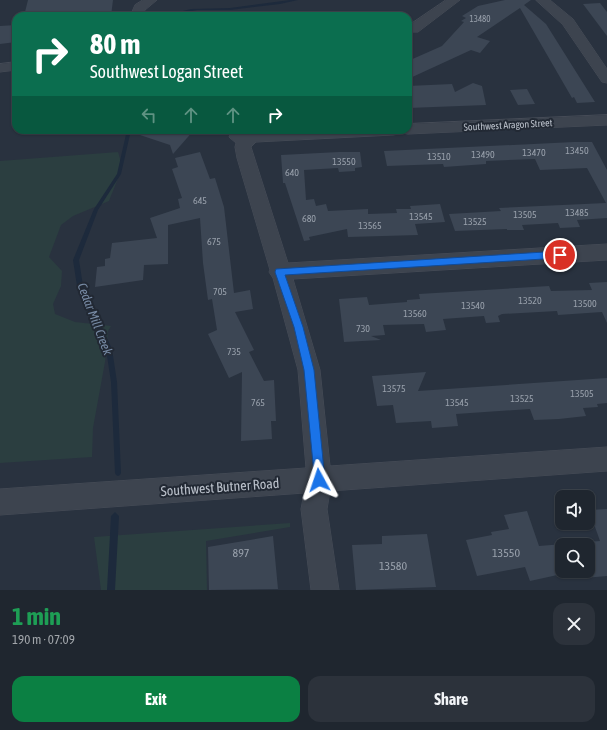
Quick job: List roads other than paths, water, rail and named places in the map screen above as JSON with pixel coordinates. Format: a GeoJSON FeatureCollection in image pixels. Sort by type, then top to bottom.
{"type":"FeatureCollection","features":[{"type":"Feature","properties":{"kind":"street"},"geometry":{"type":"LineString","coordinates":[[138,12],[140,8],[151,0]]}},
{"type":"Feature","properties":{"kind":"street"},"geometry":{"type":"LineString","coordinates":[[413,29],[454,0]]}},
{"type":"Feature","properties":{"kind":"street"},"geometry":{"type":"LineString","coordinates":[[542,0],[568,22],[602,66],[607,79]]}},
{"type":"Feature","properties":{"kind":"street"},"geometry":{"type":"LineString","coordinates":[[0,68],[12,66]]}},
{"type":"Feature","properties":{"kind":"street","name":"Southwest Aragon Street"},"geometry":{"type":"LineString","coordinates":[[412,129],[607,120]]}},
{"type":"Feature","properties":{"kind":"street"},"geometry":{"type":"LineString","coordinates":[[306,134],[262,136],[241,139],[245,158],[279,272],[298,327],[309,370],[319,480],[314,509],[325,590]]}},
{"type":"Feature","properties":{"kind":"street"},"geometry":{"type":"LineString","coordinates":[[279,272],[607,252]]}},
{"type":"Feature","properties":{"kind":"street","name":"Southwest Butner Road"},"geometry":{"type":"LineString","coordinates":[[0,502],[607,458]]}},
{"type":"Feature","properties":{"kind":"waterway","name":"Cedar Mill Creek"},"geometry":{"type":"LineString","coordinates":[[180,12],[197,9],[230,9],[296,0]]}},
{"type":"Feature","properties":{"kind":"waterway","name":"Cedar Mill Creek"},"geometry":{"type":"LineString","coordinates":[[118,473],[114,382],[109,349],[80,286],[76,260],[96,209],[119,174],[128,134]]}},
{"type":"Feature","properties":{"kind":"waterway","name":"Cedar Mill Creek"},"geometry":{"type":"LineString","coordinates":[[111,590],[115,516]]}}]}
